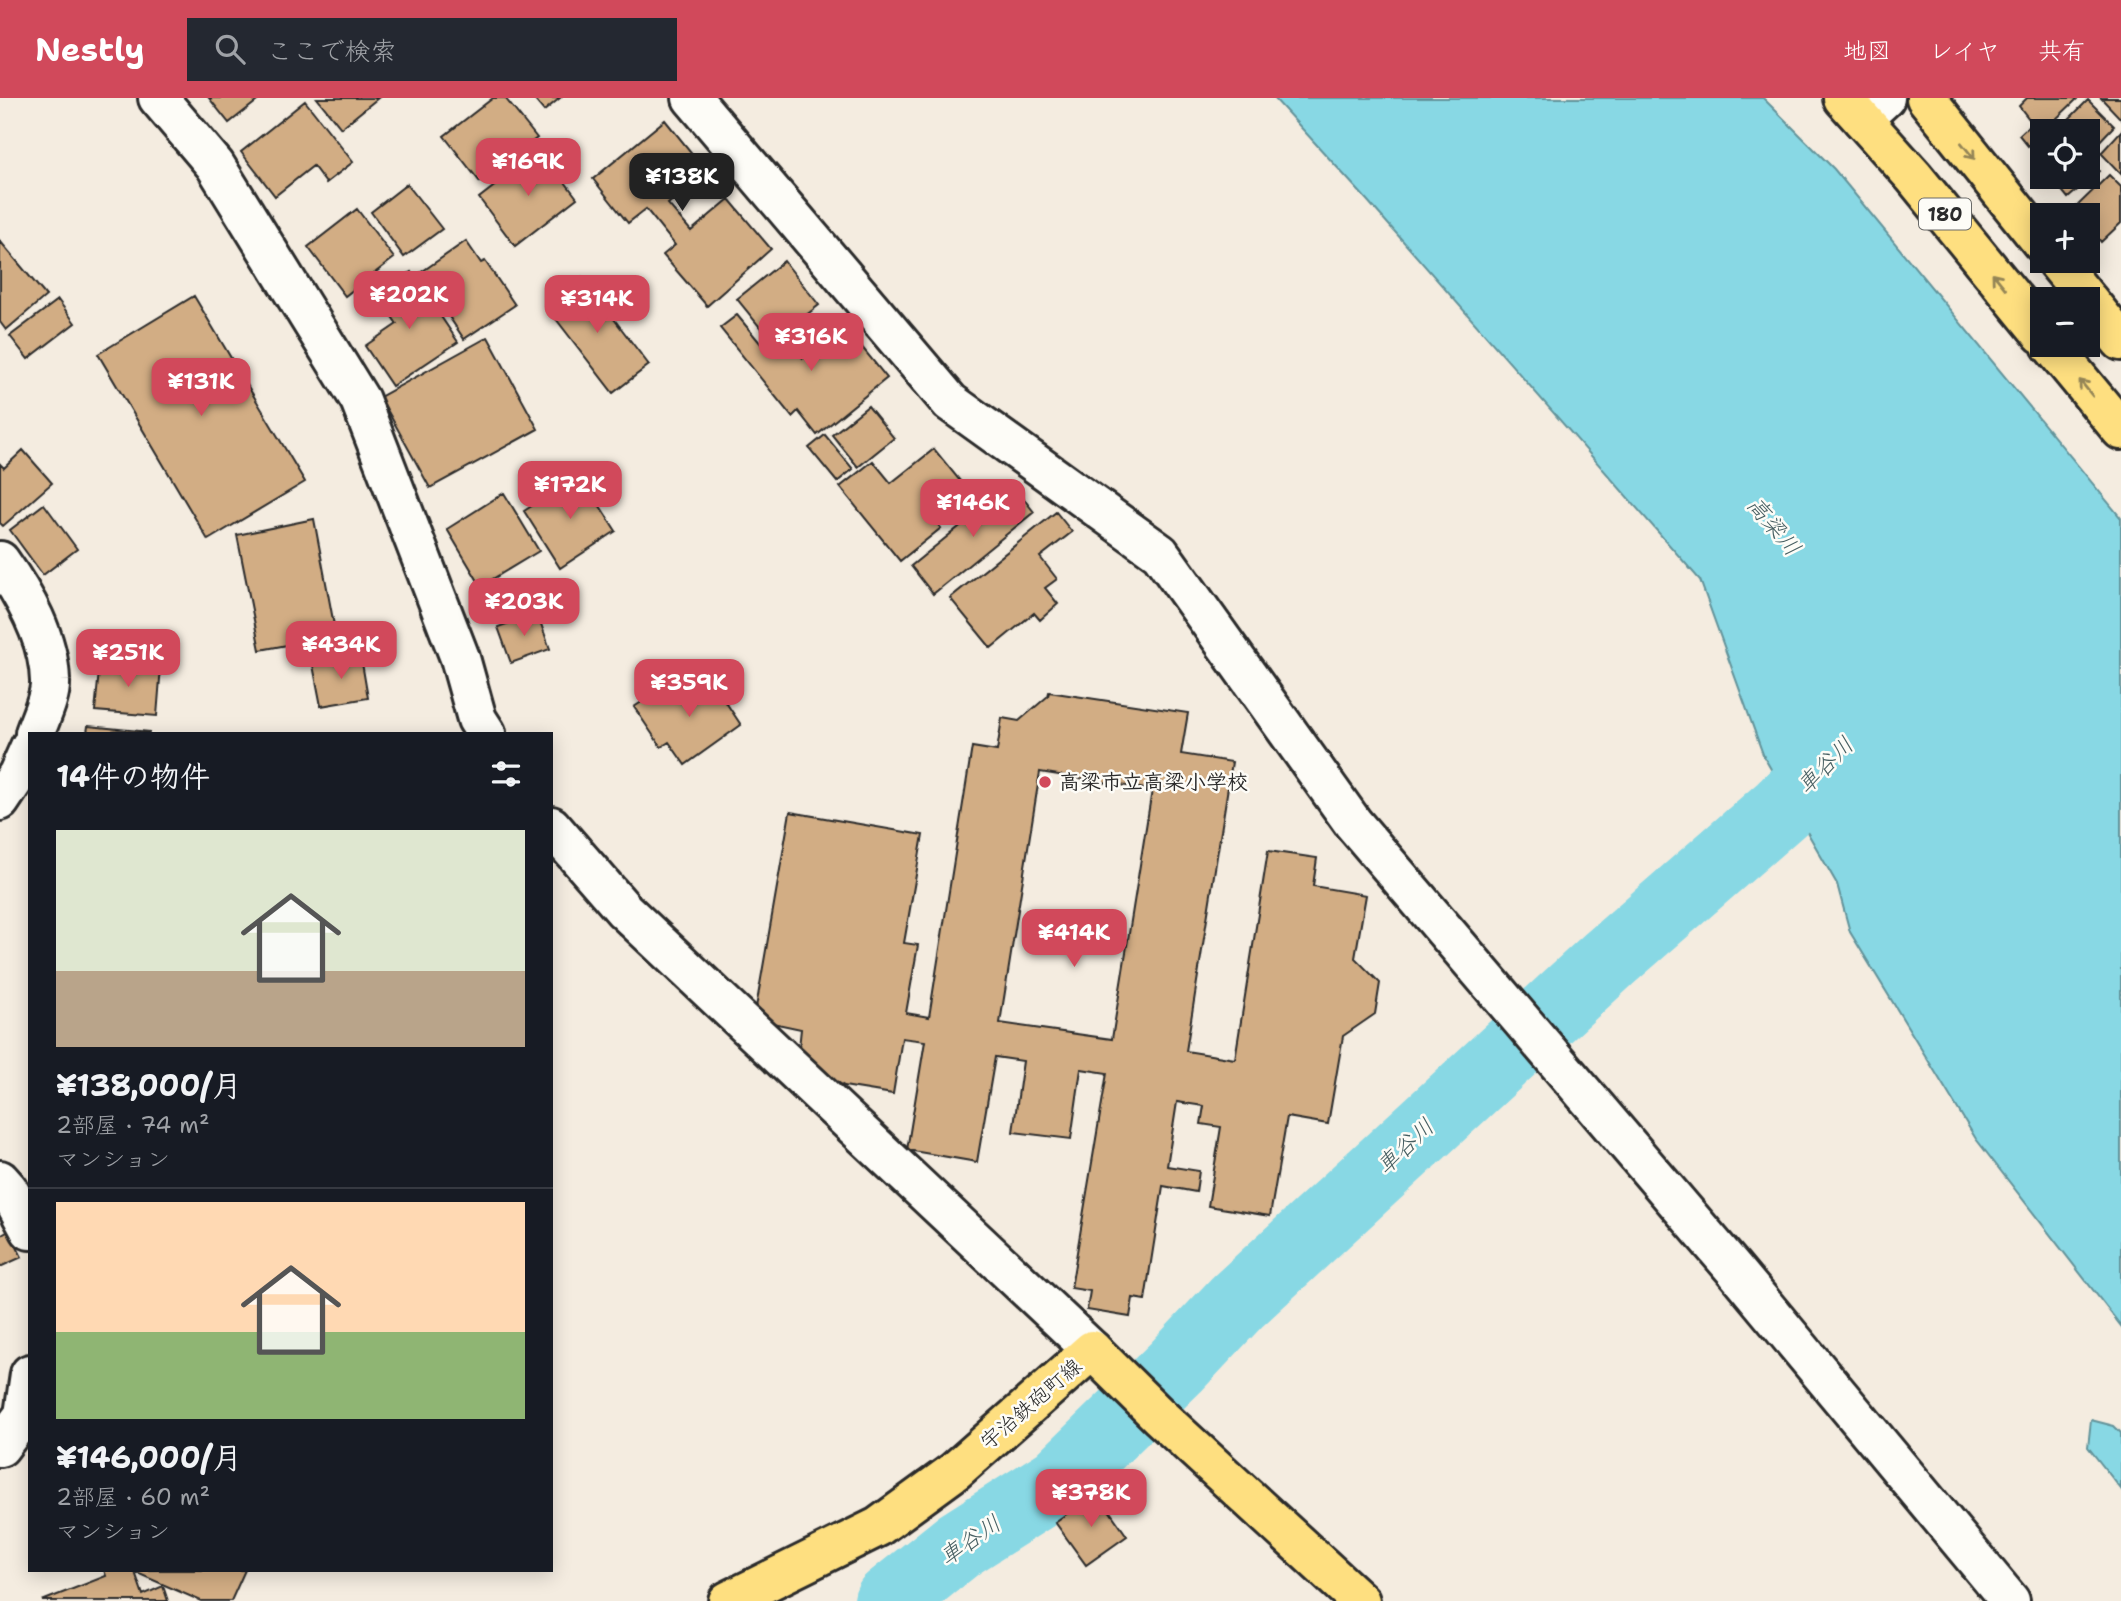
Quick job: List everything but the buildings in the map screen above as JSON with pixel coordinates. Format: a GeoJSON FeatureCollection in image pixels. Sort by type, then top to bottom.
{"type":"FeatureCollection","features":[{"type":"Feature","properties":{"kind":"main road","name":"180"},"geometry":{"type":"LineString","coordinates":[[1926,98],[2030,228]]}},
{"type":"Feature","properties":{"kind":"main road","name":"180"},"geometry":{"type":"LineString","coordinates":[[1863,105],[1914,177],[2030,319]]}},
{"type":"Feature","properties":{"kind":"main road"},"geometry":{"type":"LineString","coordinates":[[2066,273],[2077,287]]}},
{"type":"Feature","properties":{"kind":"main road"},"geometry":{"type":"LineString","coordinates":[[2100,315],[2121,341]]}},
{"type":"Feature","properties":{"kind":"main road"},"geometry":{"type":"LineString","coordinates":[[2061,357],[2121,430]]}},
{"type":"Feature","properties":{"kind":"main road","name":"宇治鉄砲町線"},"geometry":{"type":"LineString","coordinates":[[728,1601],[878,1527],[1103,1362],[1360,1601]]}},
{"type":"Feature","properties":{"kind":"street"},"geometry":{"type":"LineString","coordinates":[[158,98],[215,165],[360,400],[460,657],[477,719],[485,732]]}},
{"type":"Feature","properties":{"kind":"street"},"geometry":{"type":"LineString","coordinates":[[692,98],[950,402],[1160,553],[1353,823],[1734,1269],[2010,1601]]}},
{"type":"Feature","properties":{"kind":"street"},"geometry":{"type":"LineString","coordinates":[[0,561],[18,587],[45,645],[51,683],[35,732]]}},
{"type":"Feature","properties":{"kind":"street"},"geometry":{"type":"LineString","coordinates":[[0,801],[19,774],[28,752]]}},
{"type":"Feature","properties":{"kind":"street"},"geometry":{"type":"LineString","coordinates":[[553,828],[624,910],[1103,1362]]}},
{"type":"Feature","properties":{"kind":"street"},"geometry":{"type":"LineString","coordinates":[[0,1180],[8,1189],[28,1226]]}},
{"type":"Feature","properties":{"kind":"street"},"geometry":{"type":"LineString","coordinates":[[0,1447],[24,1415],[28,1388]]}},
{"type":"Feature","properties":{"kind":"water","name":"高梁川"},"geometry":{"type":"Polygon","coordinates":[[[1274,98],[1763,98],[1834,169],[2121,518],[2121,1326],[1976,1139],[1850,932],[1837,884],[1764,757],[1700,580],[1367,200],[1274,98]]]}},
{"type":"Feature","properties":{"kind":"water"},"geometry":{"type":"Polygon","coordinates":[[[2091,1420],[2114,1426],[2121,1433],[2121,1489],[2088,1447],[2091,1420]]]}},
{"type":"Feature","properties":{"kind":"waterway","name":"車谷川"},"geometry":{"type":"LineString","coordinates":[[889,1601],[960,1544],[1059,1481],[1176,1367],[1237,1302],[1609,959],[1782,808],[1857,733]]}},
{"type":"Feature","properties":{"kind":"place","name":"高梁市立高梁小学校"},"geometry":{"type":"Point","coordinates":[1045,782]}}]}
